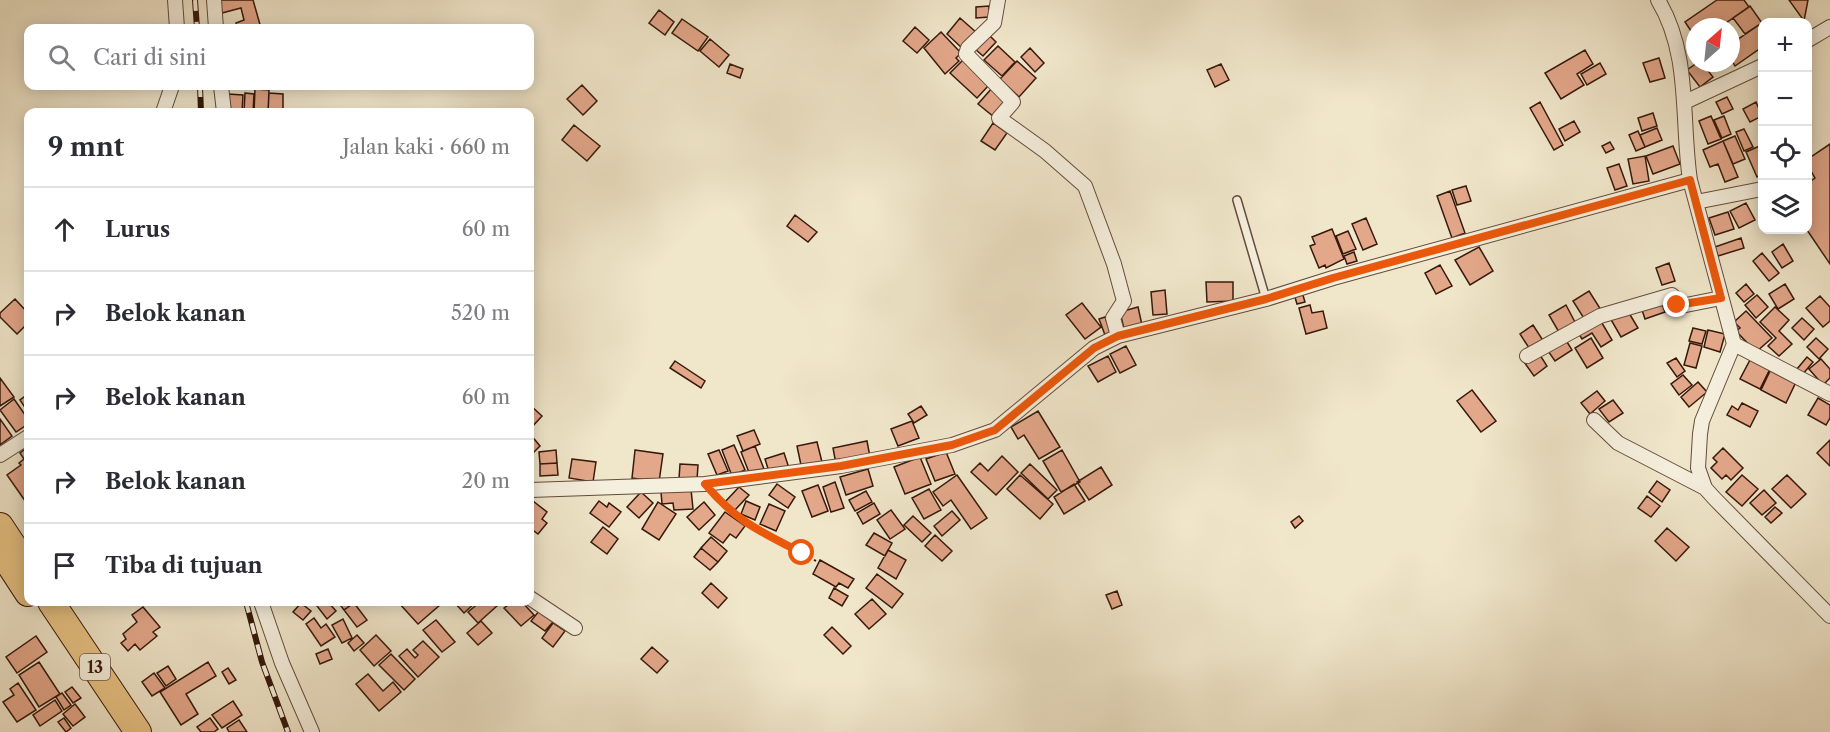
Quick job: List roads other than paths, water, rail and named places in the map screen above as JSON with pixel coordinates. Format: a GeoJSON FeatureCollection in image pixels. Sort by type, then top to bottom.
{"type":"FeatureCollection","features":[{"type":"Feature","properties":{"kind":"highway"},"geometry":{"type":"LineString","coordinates":[[0,526],[24,562]]}},
{"type":"Feature","properties":{"kind":"highway"},"geometry":{"type":"LineString","coordinates":[[0,550],[24,587]]}},
{"type":"Feature","properties":{"kind":"highway","name":"13"},"geometry":{"type":"LineString","coordinates":[[37,606],[120,732]]}},
{"type":"Feature","properties":{"kind":"highway","name":"13"},"geometry":{"type":"LineString","coordinates":[[54,606],[138,732]]}},
{"type":"Feature","properties":{"kind":"street"},"geometry":{"type":"LineString","coordinates":[[175,0],[177,24]]}},
{"type":"Feature","properties":{"kind":"street"},"geometry":{"type":"LineString","coordinates":[[214,0],[216,24]]}},
{"type":"Feature","properties":{"kind":"street"},"geometry":{"type":"LineString","coordinates":[[998,0],[994,22],[968,48],[966,54],[1013,102],[999,118],[1045,151],[1085,186],[1114,264],[1124,301],[1113,318],[1118,336]]}},
{"type":"Feature","properties":{"kind":"street"},"geometry":{"type":"LineString","coordinates":[[1658,0],[1672,33],[1682,70],[1690,180],[1734,344],[1702,421],[1698,468],[1705,488]]}},
{"type":"Feature","properties":{"kind":"street"},"geometry":{"type":"LineString","coordinates":[[1812,38],[1830,27]]}},
{"type":"Feature","properties":{"kind":"street"},"geometry":{"type":"LineString","coordinates":[[1684,102],[1758,68]]}},
{"type":"Feature","properties":{"kind":"street"},"geometry":{"type":"LineString","coordinates":[[164,108],[171,90]]}},
{"type":"Feature","properties":{"kind":"street"},"geometry":{"type":"LineString","coordinates":[[221,90],[224,108]]}},
{"type":"Feature","properties":{"kind":"street"},"geometry":{"type":"LineString","coordinates":[[534,490],[705,484],[841,466],[952,445],[995,430],[1094,348],[1118,336],[1266,299],[1333,278],[1690,180]]}},
{"type":"Feature","properties":{"kind":"street"},"geometry":{"type":"LineString","coordinates":[[1696,202],[1758,190]]}},
{"type":"Feature","properties":{"kind":"street"},"geometry":{"type":"LineString","coordinates":[[1527,356],[1576,328],[1622,309],[1672,295],[1681,306],[1721,298]]}},
{"type":"Feature","properties":{"kind":"street"},"geometry":{"type":"LineString","coordinates":[[1734,344],[1830,394]]}},
{"type":"Feature","properties":{"kind":"street"},"geometry":{"type":"LineString","coordinates":[[1594,420],[1608,435],[1633,452],[1705,488],[1830,616]]}},
{"type":"Feature","properties":{"kind":"street"},"geometry":{"type":"LineString","coordinates":[[0,455],[24,440]]}},
{"type":"Feature","properties":{"kind":"street"},"geometry":{"type":"LineString","coordinates":[[534,601],[575,628]]}},
{"type":"Feature","properties":{"kind":"street"},"geometry":{"type":"LineString","coordinates":[[263,606],[282,663],[312,732]]}},
{"type":"Feature","properties":{"kind":"lane"},"geometry":{"type":"LineString","coordinates":[[1237,201],[1266,299]]}},
{"type":"Feature","properties":{"kind":"railway"},"geometry":{"type":"LineString","coordinates":[[195,0],[197,24]]}},
{"type":"Feature","properties":{"kind":"railway"},"geometry":{"type":"LineString","coordinates":[[200,90],[201,108]]}},
{"type":"Feature","properties":{"kind":"railway"},"geometry":{"type":"LineString","coordinates":[[247,606],[262,662],[288,732]]}}]}
